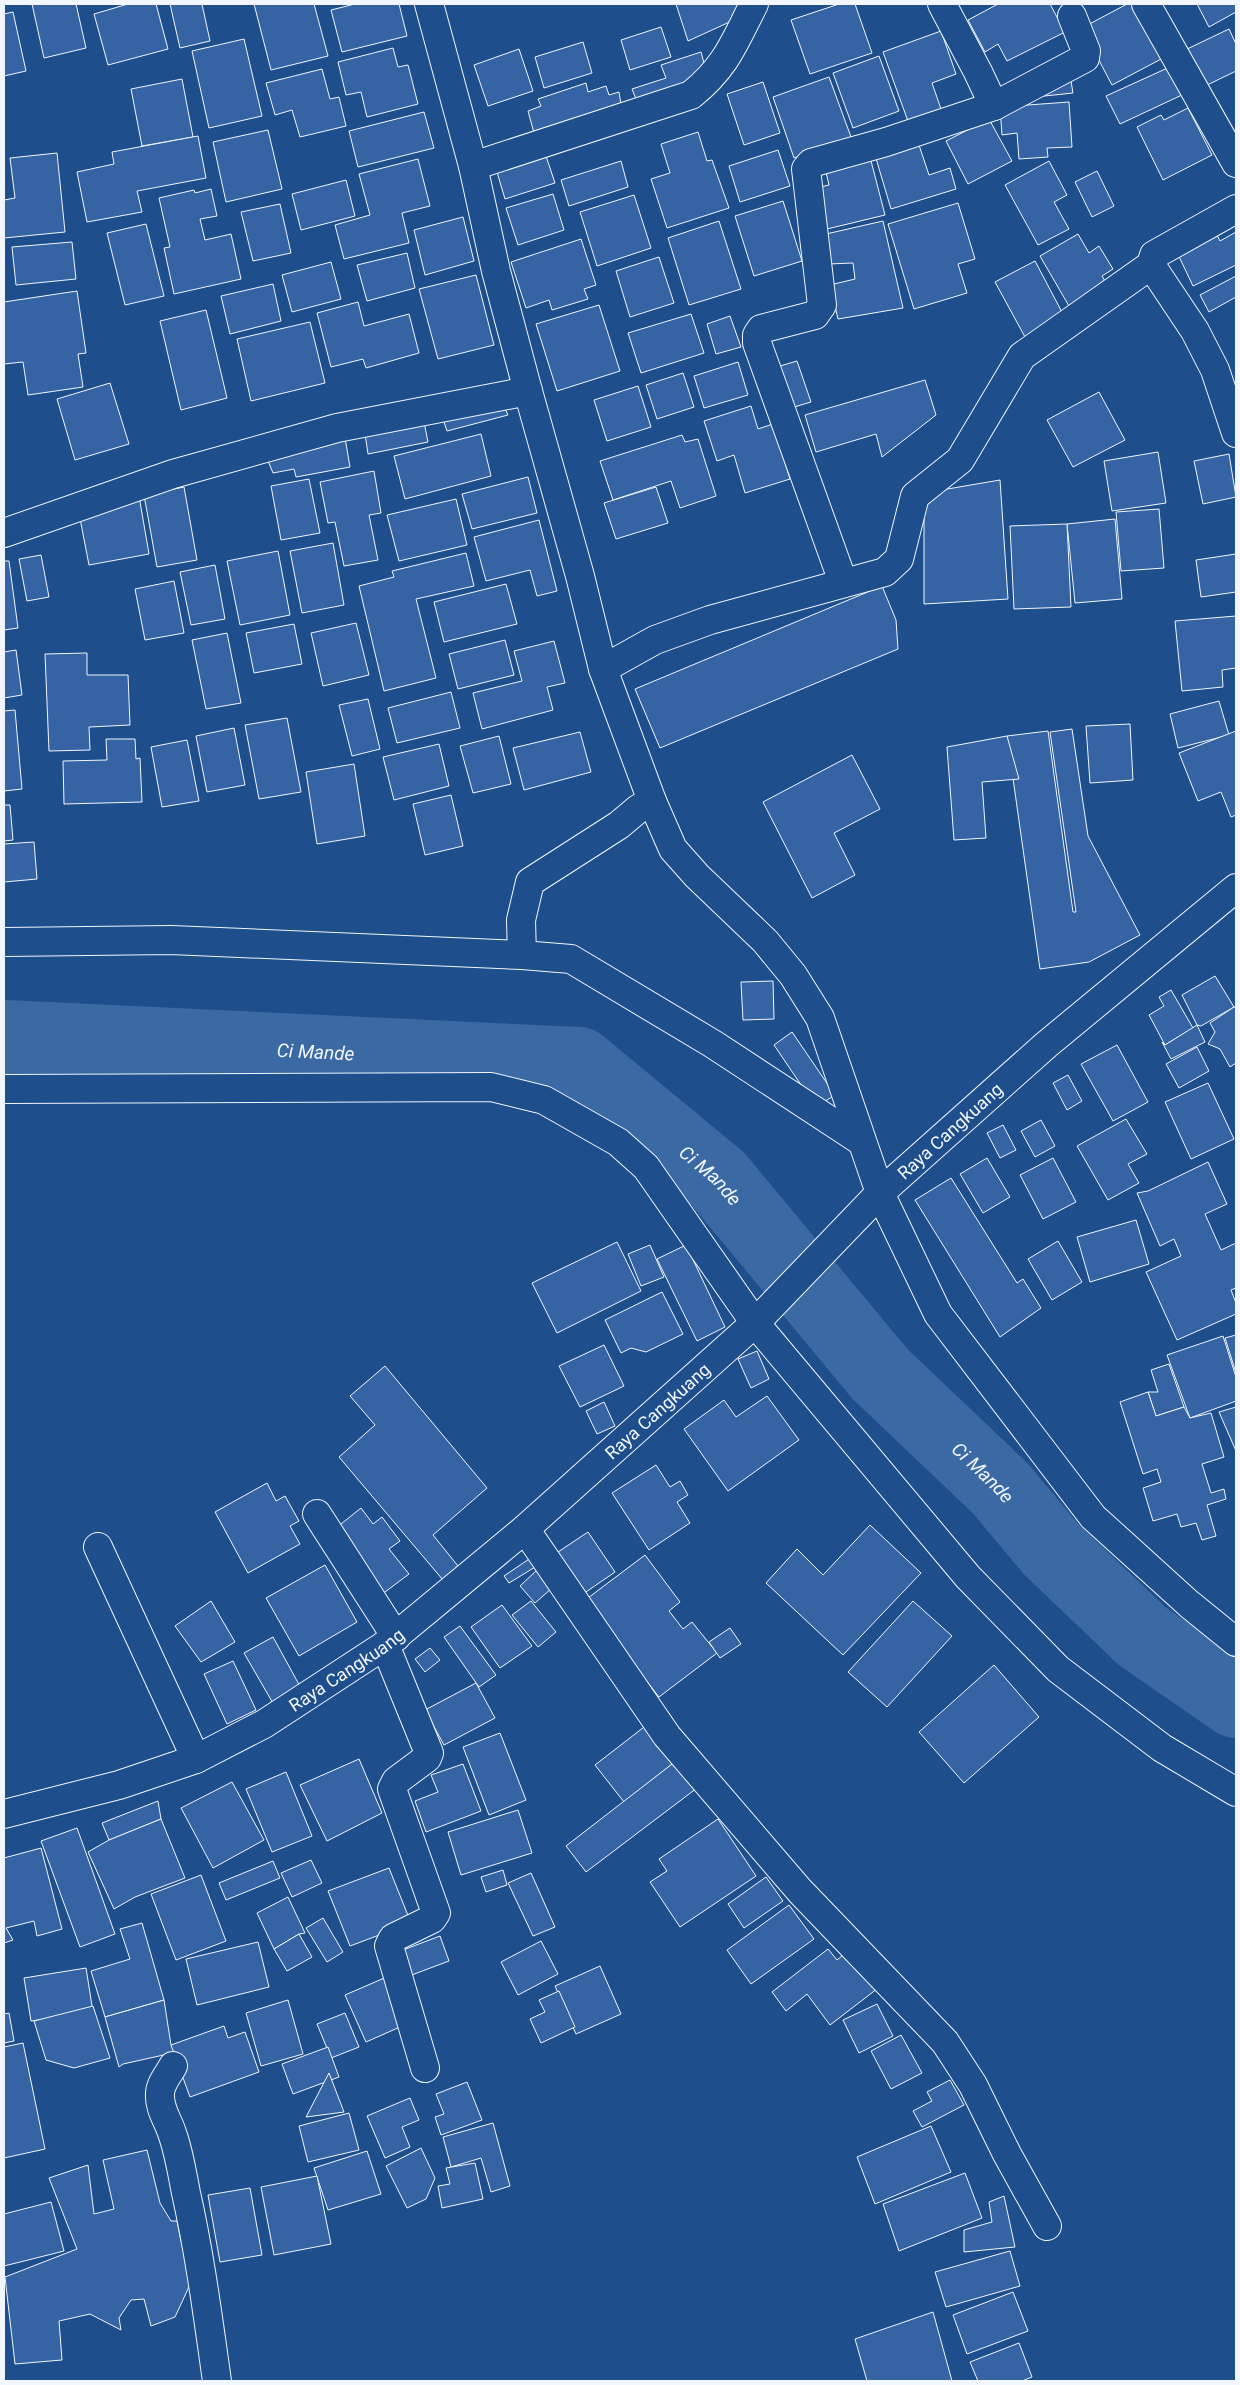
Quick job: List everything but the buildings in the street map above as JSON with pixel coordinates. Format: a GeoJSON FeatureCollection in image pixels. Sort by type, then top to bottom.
{"type":"FeatureCollection","features":[{"type":"Feature","properties":{"kind":"street"},"geometry":{"type":"LineString","coordinates":[[429,4],[473,166],[496,271],[604,669],[652,801],[673,849],[697,876],[765,941],[793,975],[820,1018],[862,1141],[873,1199],[938,1314],[1093,1517],[1189,1604],[1236,1642]]}},
{"type":"Feature","properties":{"kind":"street"},"geometry":{"type":"LineString","coordinates":[[473,166],[612,118],[690,95],[710,80],[725,60],[754,4]]}},
{"type":"Feature","properties":{"kind":"street"},"geometry":{"type":"LineString","coordinates":[[942,4],[994,106]]}},
{"type":"Feature","properties":{"kind":"street"},"geometry":{"type":"LineString","coordinates":[[1146,4],[1236,163]]}},
{"type":"Feature","properties":{"kind":"street"},"geometry":{"type":"LineString","coordinates":[[843,582],[757,343],[757,334],[761,329],[815,315],[821,309],[822,299],[806,169],[811,163],[886,142],[994,106],[1085,58],[1086,51],[1072,16]]}},
{"type":"Feature","properties":{"kind":"street"},"geometry":{"type":"LineString","coordinates":[[604,669],[654,640],[710,620],[885,572],[899,559],[915,496],[960,460],[1022,356],[1151,264],[1154,255],[1236,209]]}},
{"type":"Feature","properties":{"kind":"street"},"geometry":{"type":"LineString","coordinates":[[1151,264],[1195,331],[1215,370],[1236,433]]}},
{"type":"Feature","properties":{"kind":"street"},"geometry":{"type":"LineString","coordinates":[[4,533],[173,474],[337,428],[528,391]]}},
{"type":"Feature","properties":{"kind":"street"},"geometry":{"type":"LineString","coordinates":[[522,955],[521,920],[530,882],[619,825],[638,808],[652,801]]}},
{"type":"Feature","properties":{"kind":"street","name":"Raya Cangkuang"},"geometry":{"type":"LineString","coordinates":[[4,1814],[119,1785],[196,1759],[264,1724],[390,1641],[525,1529],[756,1323],[873,1199],[1046,1045],[1235,890]]}},
{"type":"Feature","properties":{"kind":"street"},"geometry":{"type":"LineString","coordinates":[[4,942],[171,940],[522,955],[571,959],[714,1044],[862,1141]]}},
{"type":"Feature","properties":{"kind":"street"},"geometry":{"type":"LineString","coordinates":[[4,1089],[491,1087],[544,1100],[618,1142],[646,1167],[756,1323],[968,1577],[1058,1669],[1162,1748],[1236,1792]]}},
{"type":"Feature","properties":{"kind":"street"},"geometry":{"type":"LineString","coordinates":[[317,1514],[390,1641],[429,1753],[427,1758],[396,1781],[392,1789],[436,1913],[432,1919],[393,1938],[389,1946],[425,2068]]}},
{"type":"Feature","properties":{"kind":"street"},"geometry":{"type":"LineString","coordinates":[[525,1529],[667,1736],[800,1890],[945,2042],[973,2085],[1007,2154],[1047,2226]]}},
{"type":"Feature","properties":{"kind":"street"},"geometry":{"type":"LineString","coordinates":[[98,1547],[196,1759]]}},
{"type":"Feature","properties":{"kind":"street"},"geometry":{"type":"LineString","coordinates":[[173,2066],[163,2082],[160,2093],[161,2101],[164,2119],[172,2132],[187,2194],[217,2381]]}},
{"type":"Feature","properties":{"kind":"waterway","name":"Ci Mande"},"geometry":{"type":"LineString","coordinates":[[4,1037],[579,1064],[718,1179],[880,1374],[1000,1488],[1051,1549],[1142,1636],[1236,1701]]}}]}
